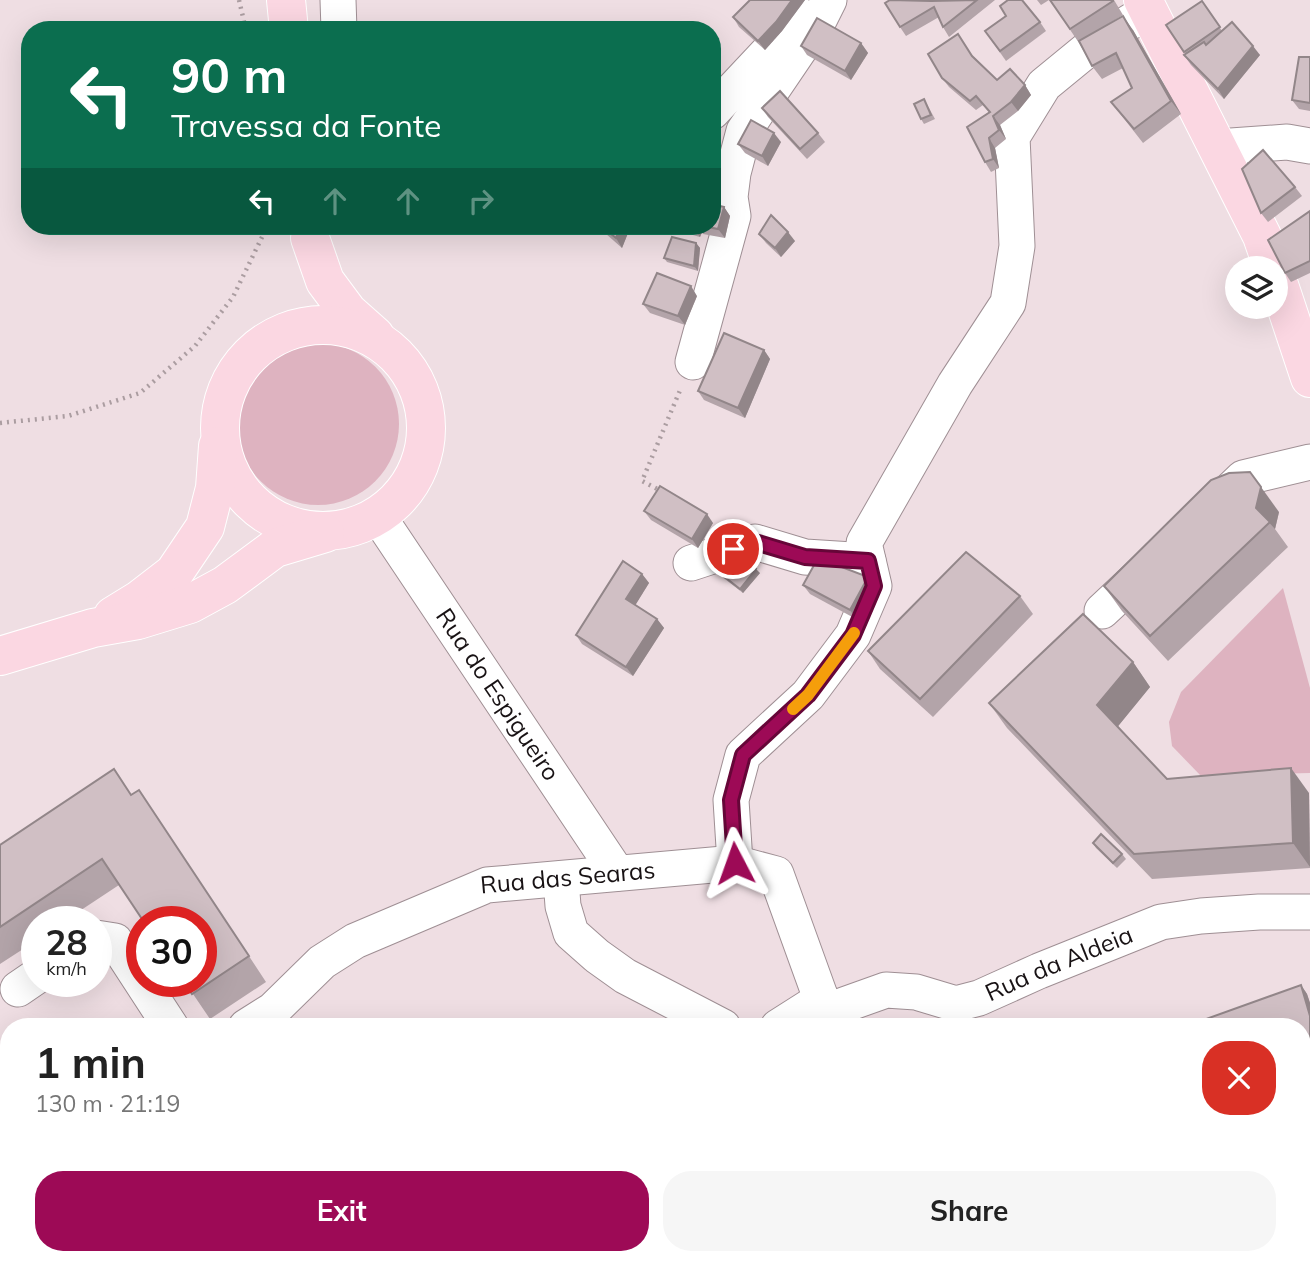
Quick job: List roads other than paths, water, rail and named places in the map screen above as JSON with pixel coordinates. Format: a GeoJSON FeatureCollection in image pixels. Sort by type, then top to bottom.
{"type":"FeatureCollection","features":[{"type":"Feature","properties":{"kind":"main road"},"geometry":{"type":"LineString","coordinates":[[286,0],[288,21]]}},
{"type":"Feature","properties":{"kind":"main road"},"geometry":{"type":"LineString","coordinates":[[1145,5],[1262,236],[1269,256]]}},
{"type":"Feature","properties":{"kind":"main road"},"geometry":{"type":"LineString","coordinates":[[277,334],[305,285],[310,235]]}},
{"type":"Feature","properties":{"kind":"main road"},"geometry":{"type":"LineString","coordinates":[[0,656],[93,628],[138,620],[190,604],[225,585],[275,548],[354,527],[379,516],[405,492],[422,462],[428,427],[422,393],[405,362],[348,312],[325,281],[311,235]]}},
{"type":"Feature","properties":{"kind":"main road"},"geometry":{"type":"LineString","coordinates":[[1288,312],[1310,378]]}},
{"type":"Feature","properties":{"kind":"main road"},"geometry":{"type":"LineString","coordinates":[[93,628],[139,600],[174,573],[205,527],[215,488],[223,401],[234,374],[253,351],[277,334],[311,324],[346,326],[379,339]]}},
{"type":"Feature","properties":{"kind":"main road"},"geometry":{"type":"LineString","coordinates":[[219,430],[225,463],[241,491],[265,514],[295,528],[328,532]]}},
{"type":"Feature","properties":{"kind":"street"},"geometry":{"type":"LineString","coordinates":[[338,0],[339,21]]}},
{"type":"Feature","properties":{"kind":"street"},"geometry":{"type":"LineString","coordinates":[[721,102],[789,30],[808,0]]}},
{"type":"Feature","properties":{"kind":"street"},"geometry":{"type":"LineString","coordinates":[[693,362],[733,216],[730,197],[733,173],[744,131],[818,22],[829,0]]}},
{"type":"Feature","properties":{"kind":"street"},"geometry":{"type":"LineString","coordinates":[[735,863],[731,800],[743,755],[808,695],[853,635],[874,586],[864,543],[955,384],[1008,303],[1017,246],[1012,136],[1044,85],[1145,5]]}},
{"type":"Feature","properties":{"kind":"street"},"geometry":{"type":"LineString","coordinates":[[1217,147],[1287,142],[1310,146]]}},
{"type":"Feature","properties":{"kind":"street"},"geometry":{"type":"LineString","coordinates":[[1102,611],[1244,478],[1310,462]]}},
{"type":"Feature","properties":{"kind":"street","name":"Rua do Espigueiro"},"geometry":{"type":"LineString","coordinates":[[379,516],[617,873]]}},
{"type":"Feature","properties":{"kind":"street"},"geometry":{"type":"LineString","coordinates":[[691,563],[755,542],[805,557],[868,561]]}},
{"type":"Feature","properties":{"kind":"street","name":"Rua das Searas"},"geometry":{"type":"LineString","coordinates":[[260,1018],[273,1010],[323,962],[355,941],[486,886],[735,863],[776,874],[824,1015]]}},
{"type":"Feature","properties":{"kind":"street"},"geometry":{"type":"LineString","coordinates":[[561,879],[563,906],[571,933],[625,976],[706,1018]]}},
{"type":"Feature","properties":{"kind":"street","name":"Rua da Aldeia"},"geometry":{"type":"LineString","coordinates":[[824,1015],[886,990],[916,992],[956,1004],[979,998],[1038,971],[1161,922],[1259,912],[1310,912]]}},
{"type":"Feature","properties":{"kind":"street"},"geometry":{"type":"LineString","coordinates":[[112,940],[115,941],[165,1018]]}}]}
